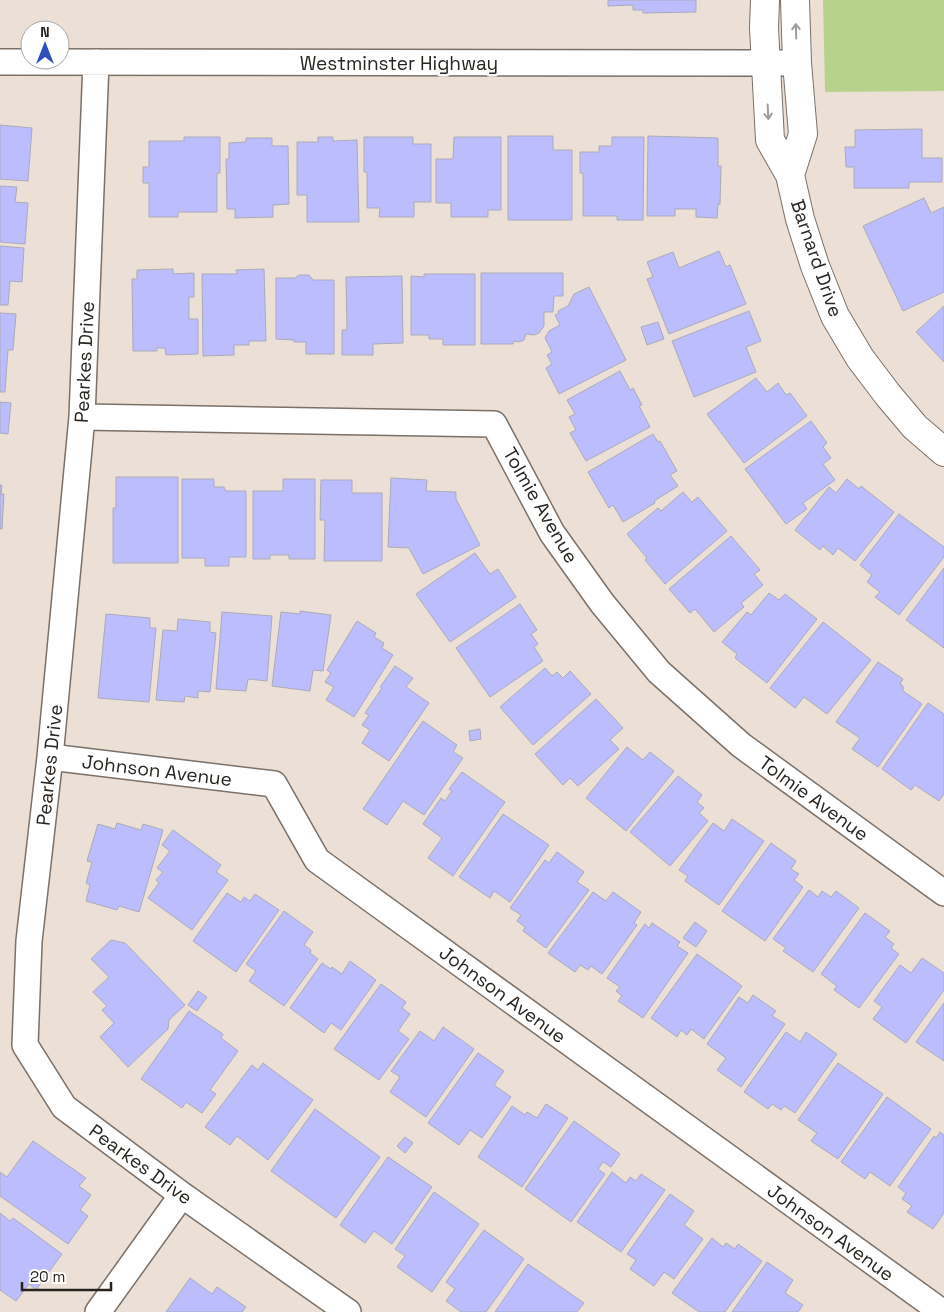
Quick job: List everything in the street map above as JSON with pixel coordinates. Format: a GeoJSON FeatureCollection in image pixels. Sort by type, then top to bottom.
{"type":"FeatureCollection","features":[{"type":"Feature","properties":{"kind":"street","name":"Barnard Drive"},"geometry":{"type":"LineString","coordinates":[[765,0],[770,140],[790,175],[800,219],[835,316],[860,358],[888,395],[915,427],[944,452]]}},
{"type":"Feature","properties":{"kind":"street","name":"Barnard Drive"},"geometry":{"type":"LineString","coordinates":[[790,175],[802,134],[795,0]]}},
{"type":"Feature","properties":{"kind":"street","name":"Westminster Highway"},"geometry":{"type":"LineString","coordinates":[[0,62],[797,63]]}},
{"type":"Feature","properties":{"kind":"street","name":"Pearkes Drive"},"geometry":{"type":"LineString","coordinates":[[96,62],[82,417],[50,757],[28,941],[25,1045],[64,1108],[182,1195],[348,1312]]}},
{"type":"Feature","properties":{"kind":"street","name":"Tolmie Avenue"},"geometry":{"type":"LineString","coordinates":[[82,417],[494,424],[552,533],[602,603],[659,672],[741,745],[944,893]]}},
{"type":"Feature","properties":{"kind":"street","name":"Johnson Avenue"},"geometry":{"type":"LineString","coordinates":[[50,757],[274,784],[317,860],[942,1312]]}},
{"type":"Feature","properties":{"kind":"street"},"geometry":{"type":"LineString","coordinates":[[98,1312],[182,1195]]}},
{"type":"Feature","properties":{"kind":"green space"},"geometry":{"type":"Polygon","coordinates":[[[823,0],[944,0],[944,91],[825,92],[823,0]]]}},
{"type":"Feature","properties":{"kind":"building"},"geometry":{"type":"Polygon","coordinates":[[[608,0],[696,0],[696,12],[643,13],[643,10],[633,10],[633,5],[608,6],[608,0]]]}},
{"type":"Feature","properties":{"kind":"building"},"geometry":{"type":"Polygon","coordinates":[[[0,125],[32,128],[28,181],[0,179],[0,125]]]}},
{"type":"Feature","properties":{"kind":"building"},"geometry":{"type":"Polygon","coordinates":[[[922,129],[922,158],[942,158],[942,182],[909,182],[909,188],[854,188],[854,167],[846,167],[845,147],[855,147],[855,130],[922,129]]]}},
{"type":"Feature","properties":{"kind":"building"},"geometry":{"type":"Polygon","coordinates":[[[508,136],[553,136],[553,150],[572,150],[572,220],[508,220],[508,136]]]}},
{"type":"Feature","properties":{"kind":"building"},"geometry":{"type":"Polygon","coordinates":[[[648,136],[718,138],[718,166],[721,166],[720,204],[718,204],[717,218],[696,217],[696,209],[675,209],[675,216],[647,216],[648,136]]]}},
{"type":"Feature","properties":{"kind":"building"},"geometry":{"type":"Polygon","coordinates":[[[184,137],[220,137],[220,173],[217,173],[217,212],[178,212],[178,217],[149,217],[149,183],[143,183],[143,167],[149,167],[149,141],[184,141],[184,137]]]}},
{"type":"Feature","properties":{"kind":"building"},"geometry":{"type":"Polygon","coordinates":[[[318,137],[333,137],[333,141],[357,140],[359,222],[307,222],[307,195],[297,195],[297,142],[318,142],[318,137]]]}},
{"type":"Feature","properties":{"kind":"building"},"geometry":{"type":"Polygon","coordinates":[[[364,137],[413,137],[413,144],[431,144],[431,202],[414,202],[414,217],[379,217],[380,208],[367,208],[367,172],[364,172],[364,137]]]}},
{"type":"Feature","properties":{"kind":"building"},"geometry":{"type":"Polygon","coordinates":[[[454,137],[501,137],[501,210],[488,210],[488,217],[451,217],[451,203],[436,203],[436,159],[453,159],[454,137]]]}},
{"type":"Feature","properties":{"kind":"building"},"geometry":{"type":"Polygon","coordinates":[[[612,137],[644,137],[643,220],[617,220],[617,216],[583,216],[583,173],[580,173],[580,152],[599,152],[599,146],[612,146],[612,137]]]}},
{"type":"Feature","properties":{"kind":"building"},"geometry":{"type":"Polygon","coordinates":[[[246,138],[272,138],[272,146],[288,146],[289,204],[273,205],[273,217],[235,218],[235,209],[227,209],[226,159],[229,159],[229,143],[246,142],[246,138]]]}},
{"type":"Feature","properties":{"kind":"building"},"geometry":{"type":"Polygon","coordinates":[[[0,186],[17,187],[15,202],[28,203],[25,244],[0,242],[0,186]]]}},
{"type":"Feature","properties":{"kind":"building"},"geometry":{"type":"Polygon","coordinates":[[[924,198],[931,213],[944,207],[944,292],[903,311],[863,226],[924,198]]]}},
{"type":"Feature","properties":{"kind":"building"},"geometry":{"type":"Polygon","coordinates":[[[0,246],[24,248],[22,282],[10,281],[8,305],[0,305],[0,246]]]}},
{"type":"Feature","properties":{"kind":"building"},"geometry":{"type":"Polygon","coordinates":[[[719,251],[726,267],[730,265],[746,304],[669,334],[647,279],[653,277],[647,262],[673,252],[679,268],[719,251]]]}},
{"type":"Feature","properties":{"kind":"building"},"geometry":{"type":"Polygon","coordinates":[[[173,269],[173,274],[194,273],[194,297],[189,297],[189,319],[198,319],[198,354],[166,355],[165,348],[157,348],[157,351],[133,351],[132,279],[137,279],[137,270],[173,269]]]}},
{"type":"Feature","properties":{"kind":"building"},"geometry":{"type":"Polygon","coordinates":[[[264,269],[266,341],[249,341],[249,345],[234,345],[234,355],[203,356],[202,274],[237,274],[236,270],[264,269]]]}},
{"type":"Feature","properties":{"kind":"building"},"geometry":{"type":"Polygon","coordinates":[[[481,273],[563,273],[563,296],[554,296],[553,312],[544,312],[544,326],[539,333],[534,335],[526,334],[524,340],[514,341],[513,344],[481,344],[481,273]]]}},
{"type":"Feature","properties":{"kind":"building"},"geometry":{"type":"Polygon","coordinates":[[[424,274],[475,274],[475,345],[443,345],[443,339],[429,339],[429,335],[411,335],[411,276],[424,277],[424,274]]]}},
{"type":"Feature","properties":{"kind":"building"},"geometry":{"type":"Polygon","coordinates":[[[299,275],[309,275],[313,280],[334,280],[334,354],[306,354],[306,342],[276,339],[276,278],[295,278],[299,275]]]}},
{"type":"Feature","properties":{"kind":"building"},"geometry":{"type":"Polygon","coordinates":[[[402,276],[403,343],[373,344],[373,355],[342,355],[342,330],[347,330],[346,277],[402,276]]]}},
{"type":"Feature","properties":{"kind":"building"},"geometry":{"type":"Polygon","coordinates":[[[589,287],[626,360],[559,394],[546,368],[552,364],[547,355],[552,352],[545,338],[549,331],[560,325],[555,315],[559,313],[558,311],[568,306],[574,294],[589,287]]]}},
{"type":"Feature","properties":{"kind":"building"},"geometry":{"type":"Polygon","coordinates":[[[944,306],[944,362],[916,332],[944,306]]]}},
{"type":"Feature","properties":{"kind":"building"},"geometry":{"type":"Polygon","coordinates":[[[749,311],[761,341],[746,347],[756,372],[694,397],[672,341],[749,311]]]}},
{"type":"Feature","properties":{"kind":"building"},"geometry":{"type":"Polygon","coordinates":[[[0,313],[16,314],[13,350],[8,350],[5,392],[0,392],[0,313]]]}},
{"type":"Feature","properties":{"kind":"building"},"geometry":{"type":"Polygon","coordinates":[[[658,322],[664,339],[647,345],[641,327],[658,322]]]}},
{"type":"Feature","properties":{"kind":"building"},"geometry":{"type":"Polygon","coordinates":[[[620,371],[630,390],[633,388],[642,405],[639,406],[650,427],[586,461],[570,433],[576,430],[569,417],[575,414],[567,400],[620,371]]]}},
{"type":"Feature","properties":{"kind":"building"},"geometry":{"type":"Polygon","coordinates":[[[756,378],[767,392],[778,383],[786,395],[790,393],[807,416],[744,463],[707,414],[756,378]]]}},
{"type":"Feature","properties":{"kind":"building"},"geometry":{"type":"Polygon","coordinates":[[[0,402],[11,403],[8,434],[0,433],[0,402]]]}},
{"type":"Feature","properties":{"kind":"building"},"geometry":{"type":"Polygon","coordinates":[[[811,421],[827,443],[823,447],[831,458],[823,464],[835,480],[803,503],[807,509],[786,524],[745,469],[811,421]]]}},
{"type":"Feature","properties":{"kind":"building"},"geometry":{"type":"Polygon","coordinates":[[[653,434],[658,442],[660,441],[677,471],[670,475],[678,486],[654,501],[655,503],[623,522],[613,505],[609,508],[588,472],[653,434]]]}},
{"type":"Feature","properties":{"kind":"building"},"geometry":{"type":"Polygon","coordinates":[[[116,477],[178,477],[178,563],[113,563],[113,508],[116,508],[116,477]]]}},
{"type":"Feature","properties":{"kind":"building"},"geometry":{"type":"Polygon","coordinates":[[[391,478],[427,480],[426,491],[456,492],[456,499],[480,545],[423,574],[409,548],[388,547],[391,478]]]}},
{"type":"Feature","properties":{"kind":"building"},"geometry":{"type":"Polygon","coordinates":[[[182,479],[214,479],[214,487],[224,487],[226,491],[246,491],[246,557],[229,557],[229,566],[205,566],[205,558],[182,558],[182,479]]]}},
{"type":"Feature","properties":{"kind":"building"},"geometry":{"type":"Polygon","coordinates":[[[283,479],[315,479],[315,559],[289,559],[289,555],[270,555],[270,559],[253,559],[253,491],[283,491],[283,479]]]}},
{"type":"Feature","properties":{"kind":"building"},"geometry":{"type":"Polygon","coordinates":[[[847,479],[859,489],[861,486],[894,512],[855,561],[838,548],[833,555],[823,546],[820,550],[795,530],[829,487],[836,493],[847,479]]]}},
{"type":"Feature","properties":{"kind":"building"},"geometry":{"type":"Polygon","coordinates":[[[321,480],[352,480],[352,493],[382,493],[382,561],[324,561],[325,520],[320,520],[321,480]]]}},
{"type":"Feature","properties":{"kind":"building"},"geometry":{"type":"Polygon","coordinates":[[[0,485],[2,485],[1,494],[4,494],[2,529],[0,529],[0,485]]]}},
{"type":"Feature","properties":{"kind":"building"},"geometry":{"type":"Polygon","coordinates":[[[683,492],[692,502],[698,497],[727,531],[665,584],[627,534],[658,508],[661,511],[683,492]]]}},
{"type":"Feature","properties":{"kind":"building"},"geometry":{"type":"Polygon","coordinates":[[[899,514],[944,547],[944,557],[899,615],[875,597],[880,592],[867,582],[872,575],[860,565],[899,514]]]}},
{"type":"Feature","properties":{"kind":"building"},"geometry":{"type":"Polygon","coordinates":[[[731,536],[760,570],[754,574],[763,585],[741,603],[744,607],[714,632],[695,609],[690,613],[669,589],[731,536]]]}},
{"type":"Feature","properties":{"kind":"building"},"geometry":{"type":"Polygon","coordinates":[[[475,553],[490,574],[498,569],[516,597],[450,642],[416,594],[475,553]]]}},
{"type":"Feature","properties":{"kind":"building"},"geometry":{"type":"Polygon","coordinates":[[[944,568],[944,648],[906,620],[944,568]]]}},
{"type":"Feature","properties":{"kind":"building"},"geometry":{"type":"Polygon","coordinates":[[[769,593],[779,600],[785,594],[817,619],[767,683],[735,658],[737,654],[722,642],[747,612],[751,615],[769,593]]]}},
{"type":"Feature","properties":{"kind":"building"},"geometry":{"type":"Polygon","coordinates":[[[520,604],[537,630],[531,634],[538,644],[534,647],[543,661],[490,697],[456,648],[520,604]]]}},
{"type":"Feature","properties":{"kind":"building"},"geometry":{"type":"Polygon","coordinates":[[[300,611],[331,615],[323,671],[313,670],[310,691],[272,686],[281,612],[300,614],[300,611]]]}},
{"type":"Feature","properties":{"kind":"building"},"geometry":{"type":"Polygon","coordinates":[[[222,612],[272,616],[267,681],[248,679],[246,691],[216,689],[222,612]]]}},
{"type":"Feature","properties":{"kind":"building"},"geometry":{"type":"Polygon","coordinates":[[[106,614],[150,618],[150,628],[156,628],[149,702],[98,698],[106,614]]]}},
{"type":"Feature","properties":{"kind":"building"},"geometry":{"type":"Polygon","coordinates":[[[178,619],[210,622],[210,632],[216,633],[210,692],[198,691],[198,698],[185,696],[184,702],[156,700],[163,630],[177,631],[178,619]]]}},
{"type":"Feature","properties":{"kind":"building"},"geometry":{"type":"Polygon","coordinates":[[[357,621],[376,633],[374,637],[384,643],[382,648],[393,655],[354,717],[326,700],[334,687],[325,682],[331,673],[327,670],[357,621]]]}},
{"type":"Feature","properties":{"kind":"building"},"geometry":{"type":"Polygon","coordinates":[[[823,622],[871,660],[827,714],[804,697],[795,708],[770,688],[823,622]]]}},
{"type":"Feature","properties":{"kind":"building"},"geometry":{"type":"Polygon","coordinates":[[[878,662],[903,679],[900,684],[903,686],[903,691],[922,704],[878,767],[852,749],[860,738],[836,722],[878,662]]]}},
{"type":"Feature","properties":{"kind":"building"},"geometry":{"type":"Polygon","coordinates":[[[395,666],[413,678],[406,687],[429,703],[389,761],[362,743],[370,730],[362,725],[369,715],[365,713],[395,666]]]}},
{"type":"Feature","properties":{"kind":"building"},"geometry":{"type":"Polygon","coordinates":[[[545,668],[552,676],[557,672],[563,678],[570,671],[591,694],[533,745],[500,707],[545,668]]]}},
{"type":"Feature","properties":{"kind":"building"},"geometry":{"type":"Polygon","coordinates":[[[596,699],[623,728],[610,740],[619,749],[578,786],[570,778],[563,785],[535,754],[596,699]]]}},
{"type":"Feature","properties":{"kind":"building"},"geometry":{"type":"Polygon","coordinates":[[[928,703],[944,714],[944,794],[939,801],[915,785],[911,790],[882,769],[928,703]]]}},
{"type":"Feature","properties":{"kind":"building"},"geometry":{"type":"Polygon","coordinates":[[[423,721],[457,745],[453,752],[463,758],[424,815],[403,801],[387,825],[363,809],[423,721]]]}},
{"type":"Feature","properties":{"kind":"building"},"geometry":{"type":"Polygon","coordinates":[[[480,729],[481,739],[470,741],[469,731],[480,729]]]}},
{"type":"Feature","properties":{"kind":"building"},"geometry":{"type":"Polygon","coordinates":[[[627,747],[643,760],[650,752],[674,771],[626,831],[586,798],[627,747]]]}},
{"type":"Feature","properties":{"kind":"building"},"geometry":{"type":"Polygon","coordinates":[[[462,772],[505,802],[453,876],[428,858],[442,838],[423,824],[441,798],[445,801],[452,791],[449,789],[462,772]]]}},
{"type":"Feature","properties":{"kind":"building"},"geometry":{"type":"Polygon","coordinates":[[[678,776],[702,795],[697,802],[704,808],[699,813],[708,821],[670,866],[630,832],[678,776]]]}},
{"type":"Feature","properties":{"kind":"building"},"geometry":{"type":"Polygon","coordinates":[[[503,814],[549,845],[510,902],[494,891],[490,898],[459,877],[503,814]]]}},
{"type":"Feature","properties":{"kind":"building"},"geometry":{"type":"Polygon","coordinates":[[[732,819],[764,841],[719,905],[685,881],[688,876],[679,870],[713,823],[724,831],[732,819]]]}},
{"type":"Feature","properties":{"kind":"building"},"geometry":{"type":"Polygon","coordinates":[[[117,823],[141,830],[143,824],[163,830],[139,912],[119,906],[117,910],[86,901],[90,885],[86,883],[92,862],[87,861],[98,824],[115,829],[117,823]]]}},
{"type":"Feature","properties":{"kind":"building"},"geometry":{"type":"Polygon","coordinates":[[[173,830],[221,865],[216,872],[228,880],[192,930],[148,898],[159,883],[156,880],[163,872],[157,868],[170,851],[162,845],[173,830]]]}},
{"type":"Feature","properties":{"kind":"building"},"geometry":{"type":"Polygon","coordinates":[[[771,843],[796,861],[791,869],[799,874],[794,880],[803,887],[765,941],[722,911],[771,843]]]}},
{"type":"Feature","properties":{"kind":"building"},"geometry":{"type":"Polygon","coordinates":[[[557,852],[584,872],[577,882],[589,890],[546,948],[523,931],[525,927],[517,921],[521,915],[510,908],[545,860],[549,863],[557,852]]]}},
{"type":"Feature","properties":{"kind":"building"},"geometry":{"type":"Polygon","coordinates":[[[809,890],[818,897],[822,891],[831,897],[836,891],[859,908],[813,972],[783,951],[786,948],[773,939],[809,890]]]}},
{"type":"Feature","properties":{"kind":"building"},"geometry":{"type":"Polygon","coordinates":[[[593,892],[606,901],[613,892],[641,912],[634,923],[637,925],[602,974],[591,966],[588,970],[580,965],[575,972],[548,953],[593,892]]]}},
{"type":"Feature","properties":{"kind":"building"},"geometry":{"type":"Polygon","coordinates":[[[227,893],[241,902],[244,897],[250,901],[255,894],[279,910],[236,972],[193,941],[227,893]]]}},
{"type":"Feature","properties":{"kind":"building"},"geometry":{"type":"Polygon","coordinates":[[[284,911],[313,932],[304,945],[318,959],[284,1006],[249,981],[256,971],[246,964],[284,911]]]}},
{"type":"Feature","properties":{"kind":"building"},"geometry":{"type":"Polygon","coordinates":[[[865,913],[890,931],[885,937],[894,944],[891,948],[899,954],[859,1008],[834,990],[837,986],[821,974],[865,913]]]}},
{"type":"Feature","properties":{"kind":"building"},"geometry":{"type":"Polygon","coordinates":[[[695,922],[707,931],[696,947],[683,938],[695,922]]]}},
{"type":"Feature","properties":{"kind":"building"},"geometry":{"type":"Polygon","coordinates":[[[652,923],[680,942],[677,946],[688,953],[643,1018],[618,1001],[622,996],[616,991],[620,987],[607,978],[645,924],[649,928],[652,923]]]}},
{"type":"Feature","properties":{"kind":"building"},"geometry":{"type":"Polygon","coordinates":[[[111,940],[125,943],[185,1005],[169,1020],[168,1029],[128,1067],[100,1037],[114,1023],[102,1010],[107,1006],[93,992],[109,977],[91,959],[111,940]]]}},
{"type":"Feature","properties":{"kind":"building"},"geometry":{"type":"Polygon","coordinates":[[[697,954],[742,986],[704,1039],[691,1029],[687,1035],[681,1030],[677,1037],[651,1018],[697,954]]]}},
{"type":"Feature","properties":{"kind":"building"},"geometry":{"type":"Polygon","coordinates":[[[922,958],[944,973],[944,990],[906,1043],[873,1019],[882,1007],[874,1001],[900,965],[911,973],[922,958]]]}},
{"type":"Feature","properties":{"kind":"building"},"geometry":{"type":"Polygon","coordinates":[[[350,961],[376,980],[341,1030],[331,1023],[324,1033],[290,1008],[322,963],[342,974],[350,961]]]}},
{"type":"Feature","properties":{"kind":"building"},"geometry":{"type":"Polygon","coordinates":[[[381,984],[406,1002],[402,1008],[410,1014],[398,1031],[409,1039],[379,1080],[334,1049],[381,984]]]}},
{"type":"Feature","properties":{"kind":"building"},"geometry":{"type":"Polygon","coordinates":[[[198,991],[207,997],[197,1011],[188,1005],[198,991]]]}},
{"type":"Feature","properties":{"kind":"building"},"geometry":{"type":"Polygon","coordinates":[[[753,995],[776,1011],[772,1016],[785,1024],[741,1087],[717,1070],[726,1058],[707,1044],[739,997],[748,1003],[753,995]]]}},
{"type":"Feature","properties":{"kind":"building"},"geometry":{"type":"Polygon","coordinates":[[[944,1003],[944,1061],[916,1042],[944,1003]]]}},
{"type":"Feature","properties":{"kind":"building"},"geometry":{"type":"Polygon","coordinates":[[[189,1011],[223,1034],[221,1038],[238,1051],[210,1090],[216,1094],[202,1113],[186,1102],[182,1108],[141,1079],[189,1011]]]}},
{"type":"Feature","properties":{"kind":"building"},"geometry":{"type":"Polygon","coordinates":[[[443,1027],[474,1049],[426,1117],[390,1092],[400,1077],[391,1071],[420,1031],[434,1041],[443,1027]]]}},
{"type":"Feature","properties":{"kind":"building"},"geometry":{"type":"Polygon","coordinates":[[[786,1032],[800,1042],[806,1032],[837,1054],[795,1113],[784,1106],[781,1110],[772,1104],[768,1109],[744,1092],[786,1032]]]}},
{"type":"Feature","properties":{"kind":"building"},"geometry":{"type":"Polygon","coordinates":[[[478,1053],[504,1071],[494,1085],[511,1097],[482,1138],[470,1130],[459,1145],[428,1123],[478,1053]]]}},
{"type":"Feature","properties":{"kind":"building"},"geometry":{"type":"Polygon","coordinates":[[[263,1063],[313,1100],[268,1160],[237,1136],[230,1145],[205,1127],[252,1065],[258,1070],[263,1063]]]}},
{"type":"Feature","properties":{"kind":"building"},"geometry":{"type":"Polygon","coordinates":[[[838,1063],[883,1094],[838,1159],[811,1141],[817,1133],[798,1120],[838,1063]]]}},
{"type":"Feature","properties":{"kind":"building"},"geometry":{"type":"Polygon","coordinates":[[[887,1097],[931,1129],[890,1186],[870,1172],[865,1179],[841,1162],[887,1097]]]}},
{"type":"Feature","properties":{"kind":"building"},"geometry":{"type":"Polygon","coordinates":[[[546,1104],[568,1118],[522,1187],[478,1157],[512,1106],[525,1115],[527,1112],[537,1118],[546,1104]]]}},
{"type":"Feature","properties":{"kind":"building"},"geometry":{"type":"Polygon","coordinates":[[[315,1109],[380,1157],[336,1218],[271,1171],[315,1109]]]}},
{"type":"Feature","properties":{"kind":"building"},"geometry":{"type":"Polygon","coordinates":[[[574,1121],[620,1154],[611,1167],[603,1162],[598,1169],[605,1174],[571,1222],[525,1189],[574,1121]]]}},
{"type":"Feature","properties":{"kind":"building"},"geometry":{"type":"Polygon","coordinates":[[[940,1132],[944,1135],[944,1213],[933,1229],[907,1212],[912,1206],[902,1199],[906,1193],[898,1187],[934,1136],[936,1138],[940,1132]]]}},
{"type":"Feature","properties":{"kind":"building"},"geometry":{"type":"Polygon","coordinates":[[[405,1137],[413,1143],[405,1153],[397,1146],[405,1137]]]}},
{"type":"Feature","properties":{"kind":"building"},"geometry":{"type":"Polygon","coordinates":[[[33,1141],[86,1178],[79,1186],[91,1195],[80,1210],[88,1216],[68,1244],[0,1196],[0,1172],[7,1177],[33,1141]]]}},
{"type":"Feature","properties":{"kind":"building"},"geometry":{"type":"Polygon","coordinates":[[[388,1157],[432,1187],[392,1244],[374,1231],[365,1243],[340,1225],[388,1157]]]}},
{"type":"Feature","properties":{"kind":"building"},"geometry":{"type":"Polygon","coordinates":[[[612,1172],[626,1183],[630,1177],[636,1181],[641,1174],[665,1190],[621,1252],[577,1222],[612,1172]]]}},
{"type":"Feature","properties":{"kind":"building"},"geometry":{"type":"Polygon","coordinates":[[[434,1192],[479,1224],[432,1292],[397,1267],[405,1256],[395,1249],[434,1192]]]}},
{"type":"Feature","properties":{"kind":"building"},"geometry":{"type":"Polygon","coordinates":[[[670,1194],[694,1211],[684,1225],[703,1239],[674,1279],[664,1272],[654,1286],[630,1269],[636,1260],[627,1254],[670,1194]]]}},
{"type":"Feature","properties":{"kind":"building"},"geometry":{"type":"Polygon","coordinates":[[[0,1213],[10,1221],[13,1218],[62,1254],[36,1290],[29,1284],[16,1301],[0,1290],[0,1213]]]}},
{"type":"Feature","properties":{"kind":"building"},"geometry":{"type":"Polygon","coordinates":[[[484,1230],[524,1259],[486,1312],[461,1312],[446,1301],[455,1289],[446,1282],[484,1230]]]}},
{"type":"Feature","properties":{"kind":"building"},"geometry":{"type":"Polygon","coordinates":[[[712,1238],[723,1247],[726,1243],[735,1249],[738,1244],[762,1261],[725,1312],[699,1312],[672,1293],[712,1238]]]}},
{"type":"Feature","properties":{"kind":"building"},"geometry":{"type":"Polygon","coordinates":[[[767,1262],[793,1280],[785,1293],[803,1305],[798,1312],[732,1312],[767,1262]]]}},
{"type":"Feature","properties":{"kind":"building"},"geometry":{"type":"Polygon","coordinates":[[[528,1264],[584,1303],[577,1312],[495,1312],[528,1264]]]}},
{"type":"Feature","properties":{"kind":"building"},"geometry":{"type":"Polygon","coordinates":[[[190,1278],[212,1294],[217,1287],[246,1307],[242,1312],[166,1312],[190,1278]]]}}]}
